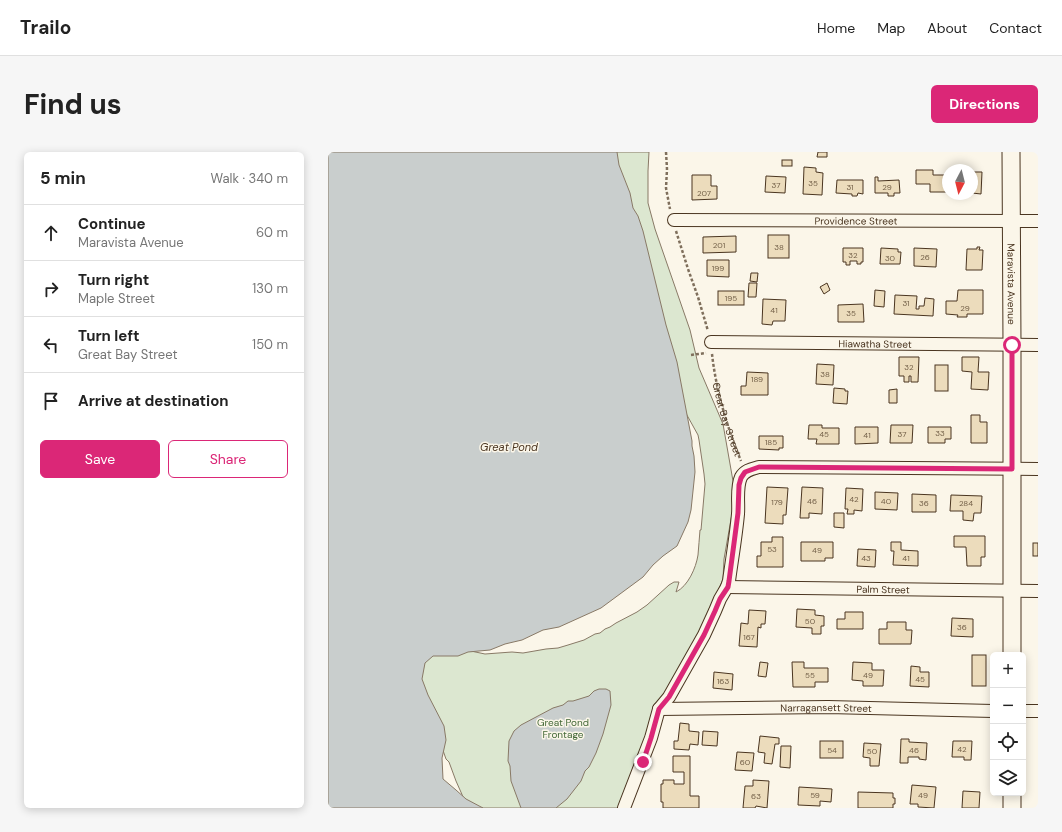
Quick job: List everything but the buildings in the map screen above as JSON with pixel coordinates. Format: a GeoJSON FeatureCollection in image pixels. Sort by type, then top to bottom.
{"type":"FeatureCollection","features":[{"type":"Feature","properties":{"kind":"main road","name":"Maravista Avenue"},"geometry":{"type":"LineString","coordinates":[[1011,152],[1012,652]]}},
{"type":"Feature","properties":{"kind":"main road"},"geometry":{"type":"LineString","coordinates":[[1012,796],[1012,808]]}},
{"type":"Feature","properties":{"kind":"street","name":"Providence Street"},"geometry":{"type":"LineString","coordinates":[[674,220],[1038,221]]}},
{"type":"Feature","properties":{"kind":"street","name":"Hiawatha Street"},"geometry":{"type":"LineString","coordinates":[[711,342],[1038,345]]}},
{"type":"Feature","properties":{"kind":"street"},"geometry":{"type":"LineString","coordinates":[[624,808],[651,738],[659,709],[669,697],[696,649],[720,599],[728,587],[736,526],[739,485],[745,472],[759,467],[1038,469]]}},
{"type":"Feature","properties":{"kind":"street","name":"Palm Street"},"geometry":{"type":"LineString","coordinates":[[728,587],[1038,591]]}},
{"type":"Feature","properties":{"kind":"street","name":"Narragansett Street"},"geometry":{"type":"LineString","coordinates":[[659,709],[828,707],[990,710]]}},
{"type":"Feature","properties":{"kind":"street"},"geometry":{"type":"LineString","coordinates":[[1026,711],[1038,711]]}},
{"type":"Feature","properties":{"kind":"path","name":"Great Bay Street"},"geometry":{"type":"LineString","coordinates":[[666,152],[666,188],[670,209],[711,342],[714,372],[720,400],[745,472]]}},
{"type":"Feature","properties":{"kind":"path"},"geometry":{"type":"LineString","coordinates":[[691,355],[703,353]]}},
{"type":"Feature","properties":{"kind":"green space","name":"Great Pond Frontage"},"geometry":{"type":"Polygon","coordinates":[[[610,152],[649,152],[648,203],[655,229],[690,330],[699,368],[723,424],[733,481],[733,508],[724,559],[723,579],[622,808],[468,808],[449,762],[446,759],[411,659],[466,650],[485,654],[512,652],[523,653],[558,648],[584,640],[600,633],[637,612],[669,585],[674,582],[679,582],[676,592],[688,581],[697,560],[705,484],[698,435],[668,381],[610,152]]]}},
{"type":"Feature","properties":{"kind":"water","name":"Great Pond"},"geometry":{"type":"Polygon","coordinates":[[[328,152],[617,152],[619,165],[630,193],[633,208],[638,216],[643,231],[666,325],[677,362],[692,441],[695,472],[691,510],[688,522],[677,546],[653,565],[643,577],[601,608],[559,627],[543,630],[522,640],[505,644],[490,650],[468,652],[458,656],[433,656],[425,663],[422,679],[428,695],[444,726],[446,740],[442,758],[443,779],[466,799],[483,808],[328,808],[328,152]]]}},
{"type":"Feature","properties":{"kind":"water"},"geometry":{"type":"Polygon","coordinates":[[[606,689],[610,691],[611,705],[596,753],[581,781],[567,799],[556,808],[521,808],[511,781],[510,766],[508,761],[509,741],[514,731],[521,725],[553,708],[563,705],[568,701],[589,696],[594,691],[606,689]]]}},
{"type":"Feature","properties":{"kind":"route"},"geometry":{"type":"LineString","coordinates":[[643,762],[659,709],[669,697],[704,635],[721,596],[728,587],[738,513],[739,485],[745,472],[759,467],[1012,469],[1012,345]]}}]}
